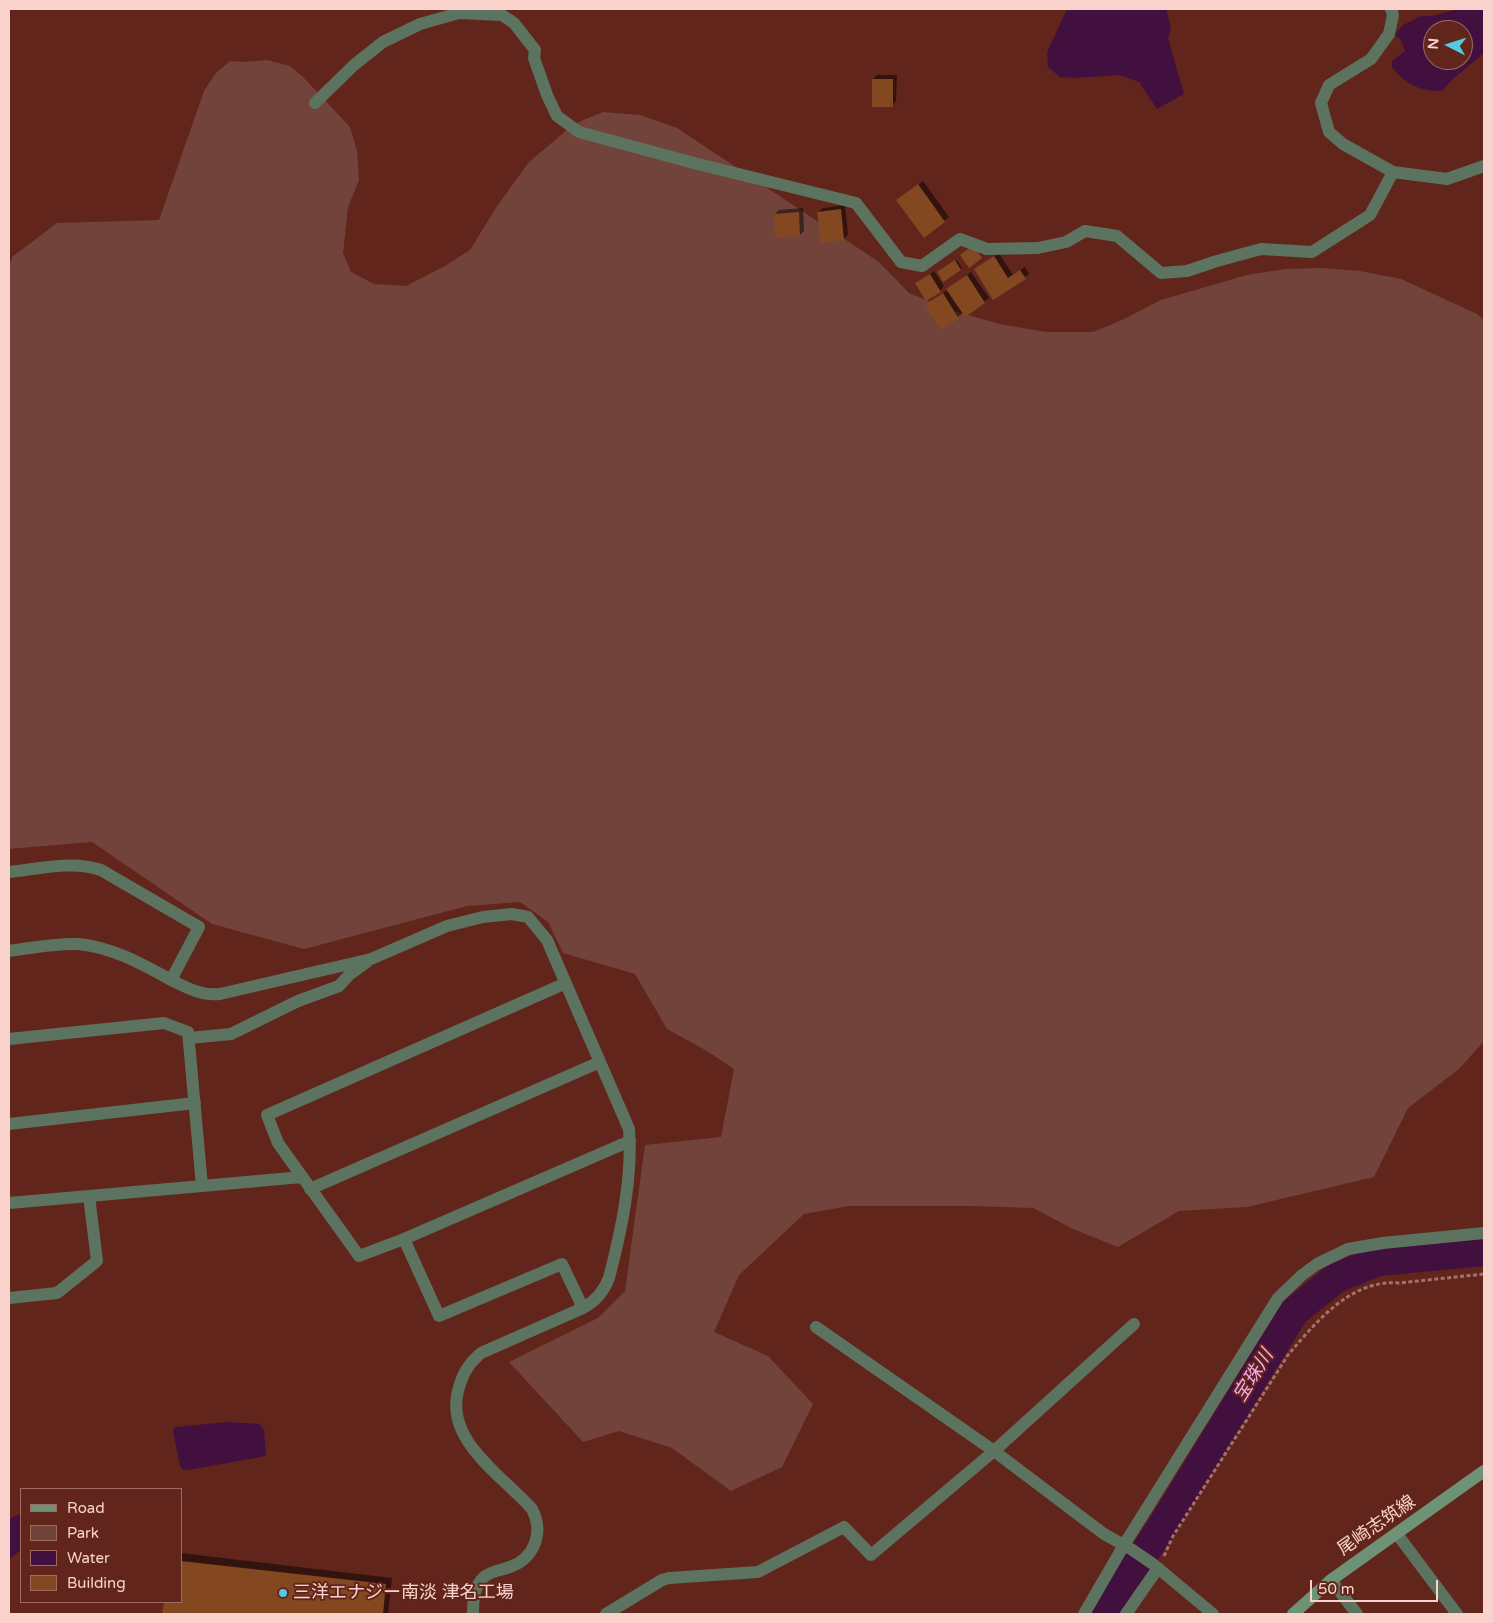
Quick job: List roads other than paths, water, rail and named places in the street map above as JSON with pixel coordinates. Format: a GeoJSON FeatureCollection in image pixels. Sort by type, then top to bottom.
{"type":"FeatureCollection","features":[{"type":"Feature","properties":{"kind":"main road","name":"尾崎志筑線"},"geometry":{"type":"LineString","coordinates":[[1293,1614],[1331,1580],[1484,1471]]}},
{"type":"Feature","properties":{"kind":"street"},"geometry":{"type":"LineString","coordinates":[[1391,9],[1393,15],[1389,34],[1371,59],[1329,85],[1321,103],[1330,132],[1343,144],[1393,172],[1447,180],[1484,166]]}},
{"type":"Feature","properties":{"kind":"street"},"geometry":{"type":"LineString","coordinates":[[315,103],[354,65],[383,42],[420,24],[459,13],[502,15],[514,23],[534,50],[534,58],[547,95],[557,116],[579,132],[856,203],[901,262],[922,266],[960,238],[987,249],[1038,248],[1066,242],[1085,231],[1117,236],[1161,273],[1188,271],[1217,260],[1261,249],[1312,252],[1370,214],[1393,172]]}},
{"type":"Feature","properties":{"kind":"street"},"geometry":{"type":"LineString","coordinates":[[9,872],[75,865],[90,866],[102,870],[199,927],[172,980]]}},
{"type":"Feature","properties":{"kind":"street"},"geometry":{"type":"LineString","coordinates":[[9,951],[66,944],[96,947],[135,961],[188,988],[210,995],[371,958],[446,926],[482,917],[512,914],[528,917],[540,929],[547,940],[629,1130],[627,1182],[606,1287],[592,1303],[583,1308],[481,1352],[471,1361],[462,1375],[455,1402],[457,1419],[463,1437],[532,1509],[536,1517],[538,1529],[537,1539],[532,1550],[525,1558],[511,1567],[488,1575],[479,1583],[473,1601],[473,1614]]}},
{"type":"Feature","properties":{"kind":"street"},"geometry":{"type":"LineString","coordinates":[[189,1038],[231,1034],[298,1001],[339,986],[349,975],[371,958]]}},
{"type":"Feature","properties":{"kind":"street"},"geometry":{"type":"LineString","coordinates":[[566,983],[267,1115],[278,1143],[359,1256],[404,1239],[630,1141]]}},
{"type":"Feature","properties":{"kind":"street"},"geometry":{"type":"LineString","coordinates":[[9,1039],[164,1023],[188,1032],[202,1186]]}},
{"type":"Feature","properties":{"kind":"street"},"geometry":{"type":"LineString","coordinates":[[310,1189],[600,1062]]}},
{"type":"Feature","properties":{"kind":"street"},"geometry":{"type":"LineString","coordinates":[[9,1124],[195,1103]]}},
{"type":"Feature","properties":{"kind":"street"},"geometry":{"type":"LineString","coordinates":[[9,1203],[302,1177]]}},
{"type":"Feature","properties":{"kind":"street"},"geometry":{"type":"LineString","coordinates":[[9,1298],[56,1293],[97,1261],[89,1196]]}},
{"type":"Feature","properties":{"kind":"street"},"geometry":{"type":"LineString","coordinates":[[1084,1614],[1127,1547],[1278,1298],[1317,1264],[1335,1255],[1362,1246],[1484,1233]]}},
{"type":"Feature","properties":{"kind":"street"},"geometry":{"type":"LineString","coordinates":[[404,1239],[439,1316],[562,1264],[583,1308]]}},
{"type":"Feature","properties":{"kind":"street"},"geometry":{"type":"LineString","coordinates":[[606,1614],[662,1580],[669,1578],[758,1572],[844,1527],[871,1555],[994,1451],[1134,1324]]}},
{"type":"Feature","properties":{"kind":"street"},"geometry":{"type":"LineString","coordinates":[[816,1327],[994,1451],[1104,1534],[1156,1566],[1213,1614]]}},
{"type":"Feature","properties":{"kind":"street"},"geometry":{"type":"LineString","coordinates":[[1397,1534],[1457,1614]]}},
{"type":"Feature","properties":{"kind":"street"},"geometry":{"type":"LineString","coordinates":[[1126,1614],[1156,1566]]}},
{"type":"Feature","properties":{"kind":"street"},"geometry":{"type":"LineString","coordinates":[[1331,1580],[1358,1614]]}},
{"type":"Feature","properties":{"kind":"water"},"geometry":{"type":"Polygon","coordinates":[[[1067,9],[1166,9],[1171,28],[1168,38],[1184,94],[1157,109],[1139,82],[1120,75],[1060,77],[1048,67],[1047,52],[1067,9]]]}},
{"type":"Feature","properties":{"kind":"water"},"geometry":{"type":"Polygon","coordinates":[[[1459,9],[1484,9],[1484,53],[1473,62],[1473,20],[1423,20],[1423,70],[1464,70],[1442,91],[1427,90],[1414,86],[1408,83],[1392,67],[1392,61],[1405,51],[1400,39],[1395,35],[1403,25],[1421,16],[1431,16],[1459,9]]]}},
{"type":"Feature","properties":{"kind":"water"},"geometry":{"type":"Polygon","coordinates":[[[228,1422],[259,1424],[264,1430],[266,1455],[188,1470],[182,1469],[173,1431],[175,1427],[228,1422]]]}},
{"type":"Feature","properties":{"kind":"water"},"geometry":{"type":"Polygon","coordinates":[[[20,1514],[20,1551],[9,1559],[9,1519],[20,1514]]]}},
{"type":"Feature","properties":{"kind":"waterway","name":"宝珠川"},"geometry":{"type":"LineString","coordinates":[[1104,1614],[1163,1525],[1294,1312],[1336,1278],[1379,1261],[1484,1251]]}},
{"type":"Feature","properties":{"kind":"place","name":"三洋エナジー南淡 津名工場"},"geometry":{"type":"Point","coordinates":[283,1593]}}]}
